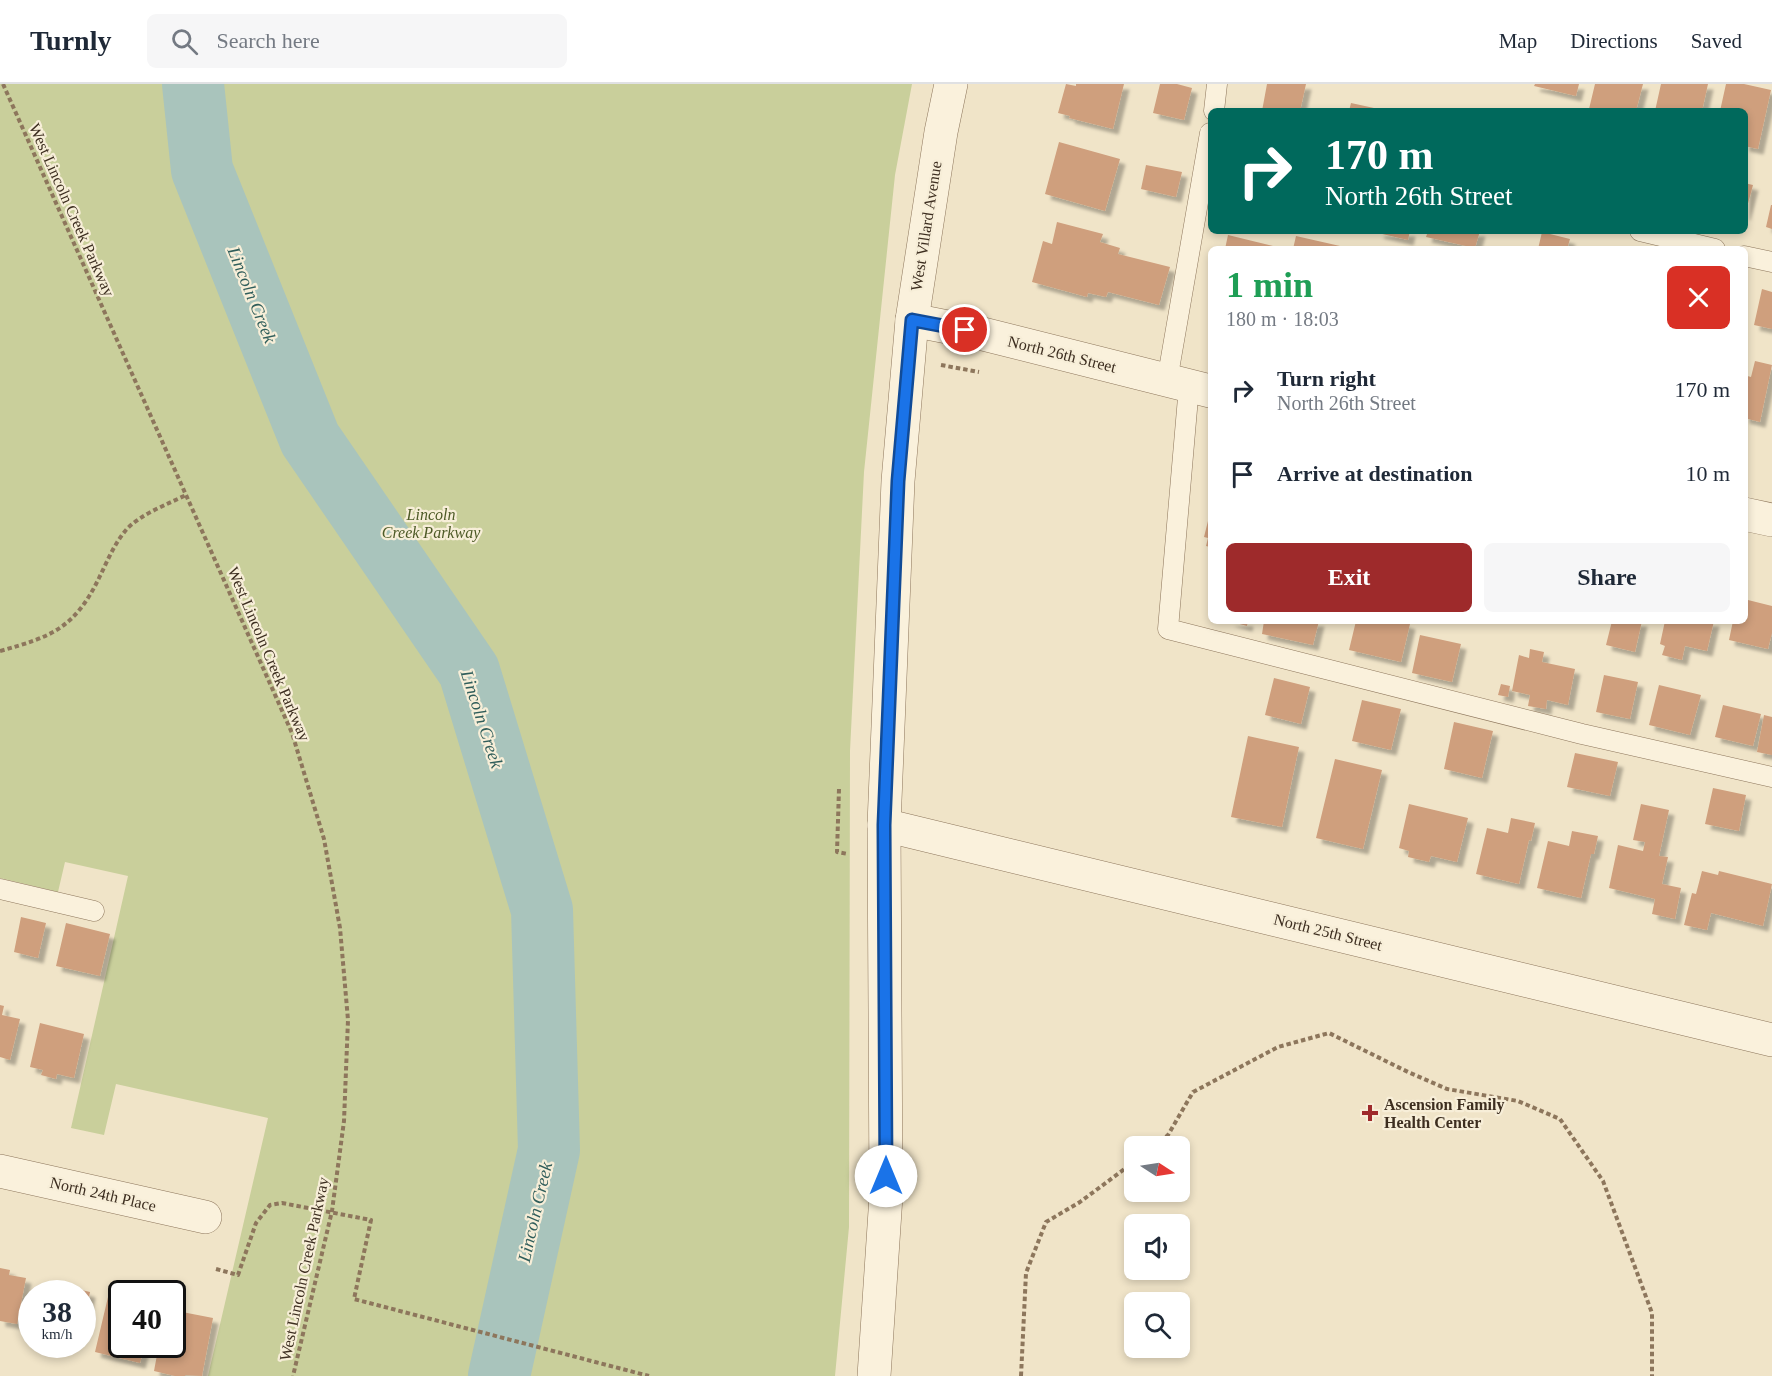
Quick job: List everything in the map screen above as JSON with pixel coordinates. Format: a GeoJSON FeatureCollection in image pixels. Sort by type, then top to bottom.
{"type":"FeatureCollection","features":[{"type":"Feature","properties":{"kind":"street","name":"West Villard Avenue"},"geometry":{"type":"LineString","coordinates":[[874,1376],[886,1196],[884,825],[898,481],[912,320],[941,132],[951,84]]}},
{"type":"Feature","properties":{"kind":"street","name":"North 26th Street"},"geometry":{"type":"LineString","coordinates":[[912,320],[983,334],[1189,386]]}},
{"type":"Feature","properties":{"kind":"street"},"geometry":{"type":"LineString","coordinates":[[1748,515],[1772,520]]}},
{"type":"Feature","properties":{"kind":"street","name":"North 25th Street"},"geometry":{"type":"LineString","coordinates":[[884,825],[1772,1040]]}},
{"type":"Feature","properties":{"kind":"street","name":"North 24th Place"},"geometry":{"type":"LineString","coordinates":[[0,1171],[205,1217]]}},
{"type":"Feature","properties":{"kind":"lane"},"geometry":{"type":"LineString","coordinates":[[1214,108],[1217,84]]}},
{"type":"Feature","properties":{"kind":"lane"},"geometry":{"type":"LineString","coordinates":[[1208,157],[1168,629],[1582,734],[1772,777]]}},
{"type":"Feature","properties":{"kind":"lane"},"geometry":{"type":"LineString","coordinates":[[1652,234],[1702,246]]}},
{"type":"Feature","properties":{"kind":"lane"},"geometry":{"type":"LineString","coordinates":[[1748,257],[1772,262]]}},
{"type":"Feature","properties":{"kind":"lane"},"geometry":{"type":"LineString","coordinates":[[0,889],[94,911]]}},
{"type":"Feature","properties":{"kind":"path","name":"West Lincoln Creek Parkway"},"geometry":{"type":"LineString","coordinates":[[3,84],[292,733],[324,839],[340,928],[348,1020],[344,1121],[332,1211],[293,1376]]}},
{"type":"Feature","properties":{"kind":"path"},"geometry":{"type":"LineString","coordinates":[[0,94],[6,92]]}},
{"type":"Feature","properties":{"kind":"path"},"geometry":{"type":"LineString","coordinates":[[0,651],[55,632],[69,622],[91,595],[113,550],[127,528],[186,495]]}},
{"type":"Feature","properties":{"kind":"path"},"geometry":{"type":"LineString","coordinates":[[839,789],[837,852],[848,854]]}},
{"type":"Feature","properties":{"kind":"path"},"geometry":{"type":"LineString","coordinates":[[1167,1136],[1193,1092],[1278,1047],[1329,1033],[1447,1089],[1518,1101],[1560,1119],[1603,1180],[1652,1313],[1652,1376]]}},
{"type":"Feature","properties":{"kind":"path"},"geometry":{"type":"LineString","coordinates":[[1021,1376],[1026,1273],[1046,1222],[1080,1202],[1124,1169]]}},
{"type":"Feature","properties":{"kind":"path"},"geometry":{"type":"LineString","coordinates":[[216,1269],[238,1275],[256,1223],[270,1204],[282,1203],[371,1220],[354,1299],[649,1376]]}},
{"type":"Feature","properties":{"kind":"green space","name":"Lincoln Creek Parkway"},"geometry":{"type":"Polygon","coordinates":[[[0,84],[912,84],[895,175],[864,472],[850,751],[849,1227],[835,1376],[208,1376],[268,1118],[116,1084],[104,1135],[71,1128],[128,876],[65,862],[58,892],[0,878],[0,84]]]}},
{"type":"Feature","properties":{"kind":"building"},"geometry":{"type":"Polygon","coordinates":[[[1066,84],[1076,86],[1076,84],[1124,84],[1113,129],[1058,113],[1066,84]]]}},
{"type":"Feature","properties":{"kind":"building"},"geometry":{"type":"Polygon","coordinates":[[[1160,84],[1177,84],[1192,88],[1184,120],[1153,113],[1160,84]]]}},
{"type":"Feature","properties":{"kind":"building"},"geometry":{"type":"Polygon","coordinates":[[[1267,84],[1306,84],[1301,108],[1263,108],[1267,84]]]}},
{"type":"Feature","properties":{"kind":"building"},"geometry":{"type":"Polygon","coordinates":[[[1535,84],[1579,84],[1576,96],[1534,86],[1535,84]]]}},
{"type":"Feature","properties":{"kind":"building"},"geometry":{"type":"Polygon","coordinates":[[[1595,84],[1643,84],[1637,108],[1589,108],[1595,84]]]}},
{"type":"Feature","properties":{"kind":"building"},"geometry":{"type":"Polygon","coordinates":[[[1661,84],[1708,84],[1703,108],[1656,108],[1661,84]]]}},
{"type":"Feature","properties":{"kind":"building"},"geometry":{"type":"Polygon","coordinates":[[[1726,84],[1744,84],[1771,90],[1758,149],[1748,147],[1748,108],[1721,108],[1726,84]]]}},
{"type":"Feature","properties":{"kind":"building"},"geometry":{"type":"Polygon","coordinates":[[[1351,103],[1374,108],[1350,108],[1351,103]]]}},
{"type":"Feature","properties":{"kind":"building"},"geometry":{"type":"Polygon","coordinates":[[[1059,142],[1120,159],[1105,211],[1045,194],[1059,142]]]}},
{"type":"Feature","properties":{"kind":"building"},"geometry":{"type":"Polygon","coordinates":[[[1146,165],[1182,172],[1176,197],[1141,189],[1146,165]]]}},
{"type":"Feature","properties":{"kind":"building"},"geometry":{"type":"Polygon","coordinates":[[[1748,184],[1753,185],[1748,204],[1748,184]]]}},
{"type":"Feature","properties":{"kind":"building"},"geometry":{"type":"Polygon","coordinates":[[[1772,205],[1772,229],[1766,227],[1772,205]]]}},
{"type":"Feature","properties":{"kind":"building"},"geometry":{"type":"Polygon","coordinates":[[[1057,222],[1103,234],[1100,242],[1120,248],[1118,254],[1170,267],[1159,305],[1108,292],[1106,297],[1088,293],[1087,297],[1032,282],[1043,241],[1052,244],[1057,222]]]}},
{"type":"Feature","properties":{"kind":"building"},"geometry":{"type":"Polygon","coordinates":[[[1382,234],[1409,234],[1408,240],[1382,234]]]}},
{"type":"Feature","properties":{"kind":"building"},"geometry":{"type":"Polygon","coordinates":[[[1427,234],[1479,234],[1476,246],[1426,237],[1427,234]]]}},
{"type":"Feature","properties":{"kind":"building"},"geometry":{"type":"Polygon","coordinates":[[[1542,234],[1570,239],[1568,246],[1539,246],[1542,234]]]}},
{"type":"Feature","properties":{"kind":"building"},"geometry":{"type":"Polygon","coordinates":[[[1228,235],[1273,246],[1226,246],[1228,235]]]}},
{"type":"Feature","properties":{"kind":"building"},"geometry":{"type":"Polygon","coordinates":[[[1296,236],[1340,246],[1294,246],[1296,236]]]}},
{"type":"Feature","properties":{"kind":"building"},"geometry":{"type":"Polygon","coordinates":[[[1762,289],[1772,292],[1772,329],[1754,325],[1762,289]]]}},
{"type":"Feature","properties":{"kind":"building"},"geometry":{"type":"Polygon","coordinates":[[[1755,361],[1772,365],[1760,422],[1748,419],[1748,376],[1751,377],[1755,361]]]}},
{"type":"Feature","properties":{"kind":"building"},"geometry":{"type":"Polygon","coordinates":[[[1208,521],[1208,538],[1204,537],[1208,521]]]}},
{"type":"Feature","properties":{"kind":"building"},"geometry":{"type":"Polygon","coordinates":[[[1748,600],[1772,606],[1772,633],[1768,649],[1729,640],[1732,624],[1748,624],[1748,600]]]}},
{"type":"Feature","properties":{"kind":"building"},"geometry":{"type":"Polygon","coordinates":[[[1264,624],[1318,624],[1313,645],[1262,634],[1264,624]]]}},
{"type":"Feature","properties":{"kind":"building"},"geometry":{"type":"Polygon","coordinates":[[[1355,624],[1410,624],[1401,662],[1349,650],[1355,624]]]}},
{"type":"Feature","properties":{"kind":"building"},"geometry":{"type":"Polygon","coordinates":[[[1611,624],[1641,624],[1635,652],[1606,645],[1611,624]]]}},
{"type":"Feature","properties":{"kind":"building"},"geometry":{"type":"Polygon","coordinates":[[[1664,624],[1713,624],[1707,651],[1685,646],[1682,660],[1662,655],[1665,646],[1660,644],[1664,624]]]}},
{"type":"Feature","properties":{"kind":"building"},"geometry":{"type":"Polygon","coordinates":[[[1420,635],[1461,644],[1452,682],[1412,673],[1420,635]]]}},
{"type":"Feature","properties":{"kind":"building"},"geometry":{"type":"Polygon","coordinates":[[[1530,649],[1544,652],[1542,662],[1575,669],[1568,705],[1547,700],[1546,709],[1528,706],[1530,695],[1512,691],[1519,655],[1529,658],[1530,649]]]}},
{"type":"Feature","properties":{"kind":"building"},"geometry":{"type":"Polygon","coordinates":[[[1604,675],[1638,682],[1630,719],[1596,712],[1604,675]]]}},
{"type":"Feature","properties":{"kind":"building"},"geometry":{"type":"Polygon","coordinates":[[[1274,678],[1310,687],[1301,724],[1265,715],[1274,678]]]}},
{"type":"Feature","properties":{"kind":"building"},"geometry":{"type":"Polygon","coordinates":[[[1501,684],[1510,686],[1508,697],[1498,695],[1501,684]]]}},
{"type":"Feature","properties":{"kind":"building"},"geometry":{"type":"Polygon","coordinates":[[[1659,685],[1701,695],[1690,735],[1649,725],[1659,685]]]}},
{"type":"Feature","properties":{"kind":"building"},"geometry":{"type":"Polygon","coordinates":[[[1362,700],[1401,709],[1391,750],[1352,741],[1362,700]]]}},
{"type":"Feature","properties":{"kind":"building"},"geometry":{"type":"Polygon","coordinates":[[[1723,705],[1761,714],[1753,746],[1715,737],[1723,705]]]}},
{"type":"Feature","properties":{"kind":"building"},"geometry":{"type":"Polygon","coordinates":[[[1764,715],[1772,717],[1772,755],[1757,752],[1764,715]]]}},
{"type":"Feature","properties":{"kind":"building"},"geometry":{"type":"Polygon","coordinates":[[[1454,722],[1493,731],[1482,778],[1444,769],[1454,722]]]}},
{"type":"Feature","properties":{"kind":"building"},"geometry":{"type":"Polygon","coordinates":[[[1248,736],[1299,747],[1282,827],[1231,817],[1248,736]]]}},
{"type":"Feature","properties":{"kind":"building"},"geometry":{"type":"Polygon","coordinates":[[[1575,753],[1618,762],[1610,796],[1567,787],[1575,753]]]}},
{"type":"Feature","properties":{"kind":"building"},"geometry":{"type":"Polygon","coordinates":[[[1335,759],[1382,770],[1363,849],[1316,838],[1335,759]]]}},
{"type":"Feature","properties":{"kind":"building"},"geometry":{"type":"Polygon","coordinates":[[[1713,788],[1746,795],[1739,831],[1705,824],[1713,788]]]}},
{"type":"Feature","properties":{"kind":"building"},"geometry":{"type":"Polygon","coordinates":[[[1409,804],[1468,818],[1457,862],[1431,856],[1429,862],[1408,857],[1409,851],[1399,848],[1409,804]]]}},
{"type":"Feature","properties":{"kind":"building"},"geometry":{"type":"Polygon","coordinates":[[[1641,804],[1669,810],[1659,856],[1668,857],[1662,884],[1681,888],[1675,919],[1652,914],[1655,899],[1609,888],[1618,845],[1643,851],[1645,842],[1633,840],[1641,804]]]}},
{"type":"Feature","properties":{"kind":"building"},"geometry":{"type":"Polygon","coordinates":[[[1511,818],[1535,823],[1519,884],[1476,874],[1487,828],[1508,833],[1511,818]]]}},
{"type":"Feature","properties":{"kind":"building"},"geometry":{"type":"Polygon","coordinates":[[[1572,831],[1598,836],[1594,854],[1591,854],[1581,898],[1537,888],[1548,841],[1569,846],[1572,831]]]}},
{"type":"Feature","properties":{"kind":"building"},"geometry":{"type":"Polygon","coordinates":[[[1702,871],[1718,875],[1719,871],[1772,884],[1763,926],[1711,913],[1707,930],[1684,925],[1692,893],[1696,894],[1702,871]]]}},
{"type":"Feature","properties":{"kind":"building"},"geometry":{"type":"Polygon","coordinates":[[[21,917],[46,923],[38,958],[14,952],[21,917]]]}},
{"type":"Feature","properties":{"kind":"building"},"geometry":{"type":"Polygon","coordinates":[[[66,923],[110,934],[100,976],[56,966],[66,923]]]}},
{"type":"Feature","properties":{"kind":"building"},"geometry":{"type":"Polygon","coordinates":[[[0,1005],[4,1006],[2,1015],[20,1019],[10,1060],[0,1057],[0,1005]]]}},
{"type":"Feature","properties":{"kind":"building"},"geometry":{"type":"Polygon","coordinates":[[[40,1023],[84,1034],[74,1078],[57,1074],[56,1079],[41,1075],[43,1070],[30,1067],[40,1023]]]}},
{"type":"Feature","properties":{"kind":"building"},"geometry":{"type":"Polygon","coordinates":[[[0,1268],[10,1270],[9,1275],[26,1278],[26,1280],[18,1280],[17,1324],[0,1321],[0,1268]]]}},
{"type":"Feature","properties":{"kind":"building"},"geometry":{"type":"Polygon","coordinates":[[[108,1297],[108,1355],[96,1352],[108,1297]]]}},
{"type":"Feature","properties":{"kind":"building"},"geometry":{"type":"Polygon","coordinates":[[[186,1313],[213,1318],[202,1376],[175,1376],[154,1371],[156,1358],[186,1358],[186,1313]]]}},
{"type":"Feature","properties":{"kind":"building"},"geometry":{"type":"Polygon","coordinates":[[[120,1358],[141,1358],[140,1363],[120,1358]]]}},
{"type":"Feature","properties":{"kind":"waterway","name":"Lincoln Creek"},"geometry":{"type":"LineString","coordinates":[[193,84],[202,170],[310,439],[469,671],[542,910],[549,1150],[499,1376]]}},
{"type":"Feature","properties":{"kind":"place","name":"Ascension Family Health Center"},"geometry":{"type":"Point","coordinates":[1370,1113]}},
{"type":"Feature","properties":{"kind":"route"},"geometry":{"type":"LineString","coordinates":[[886,1176],[884,825],[898,481],[912,320],[965,330]]}}]}
